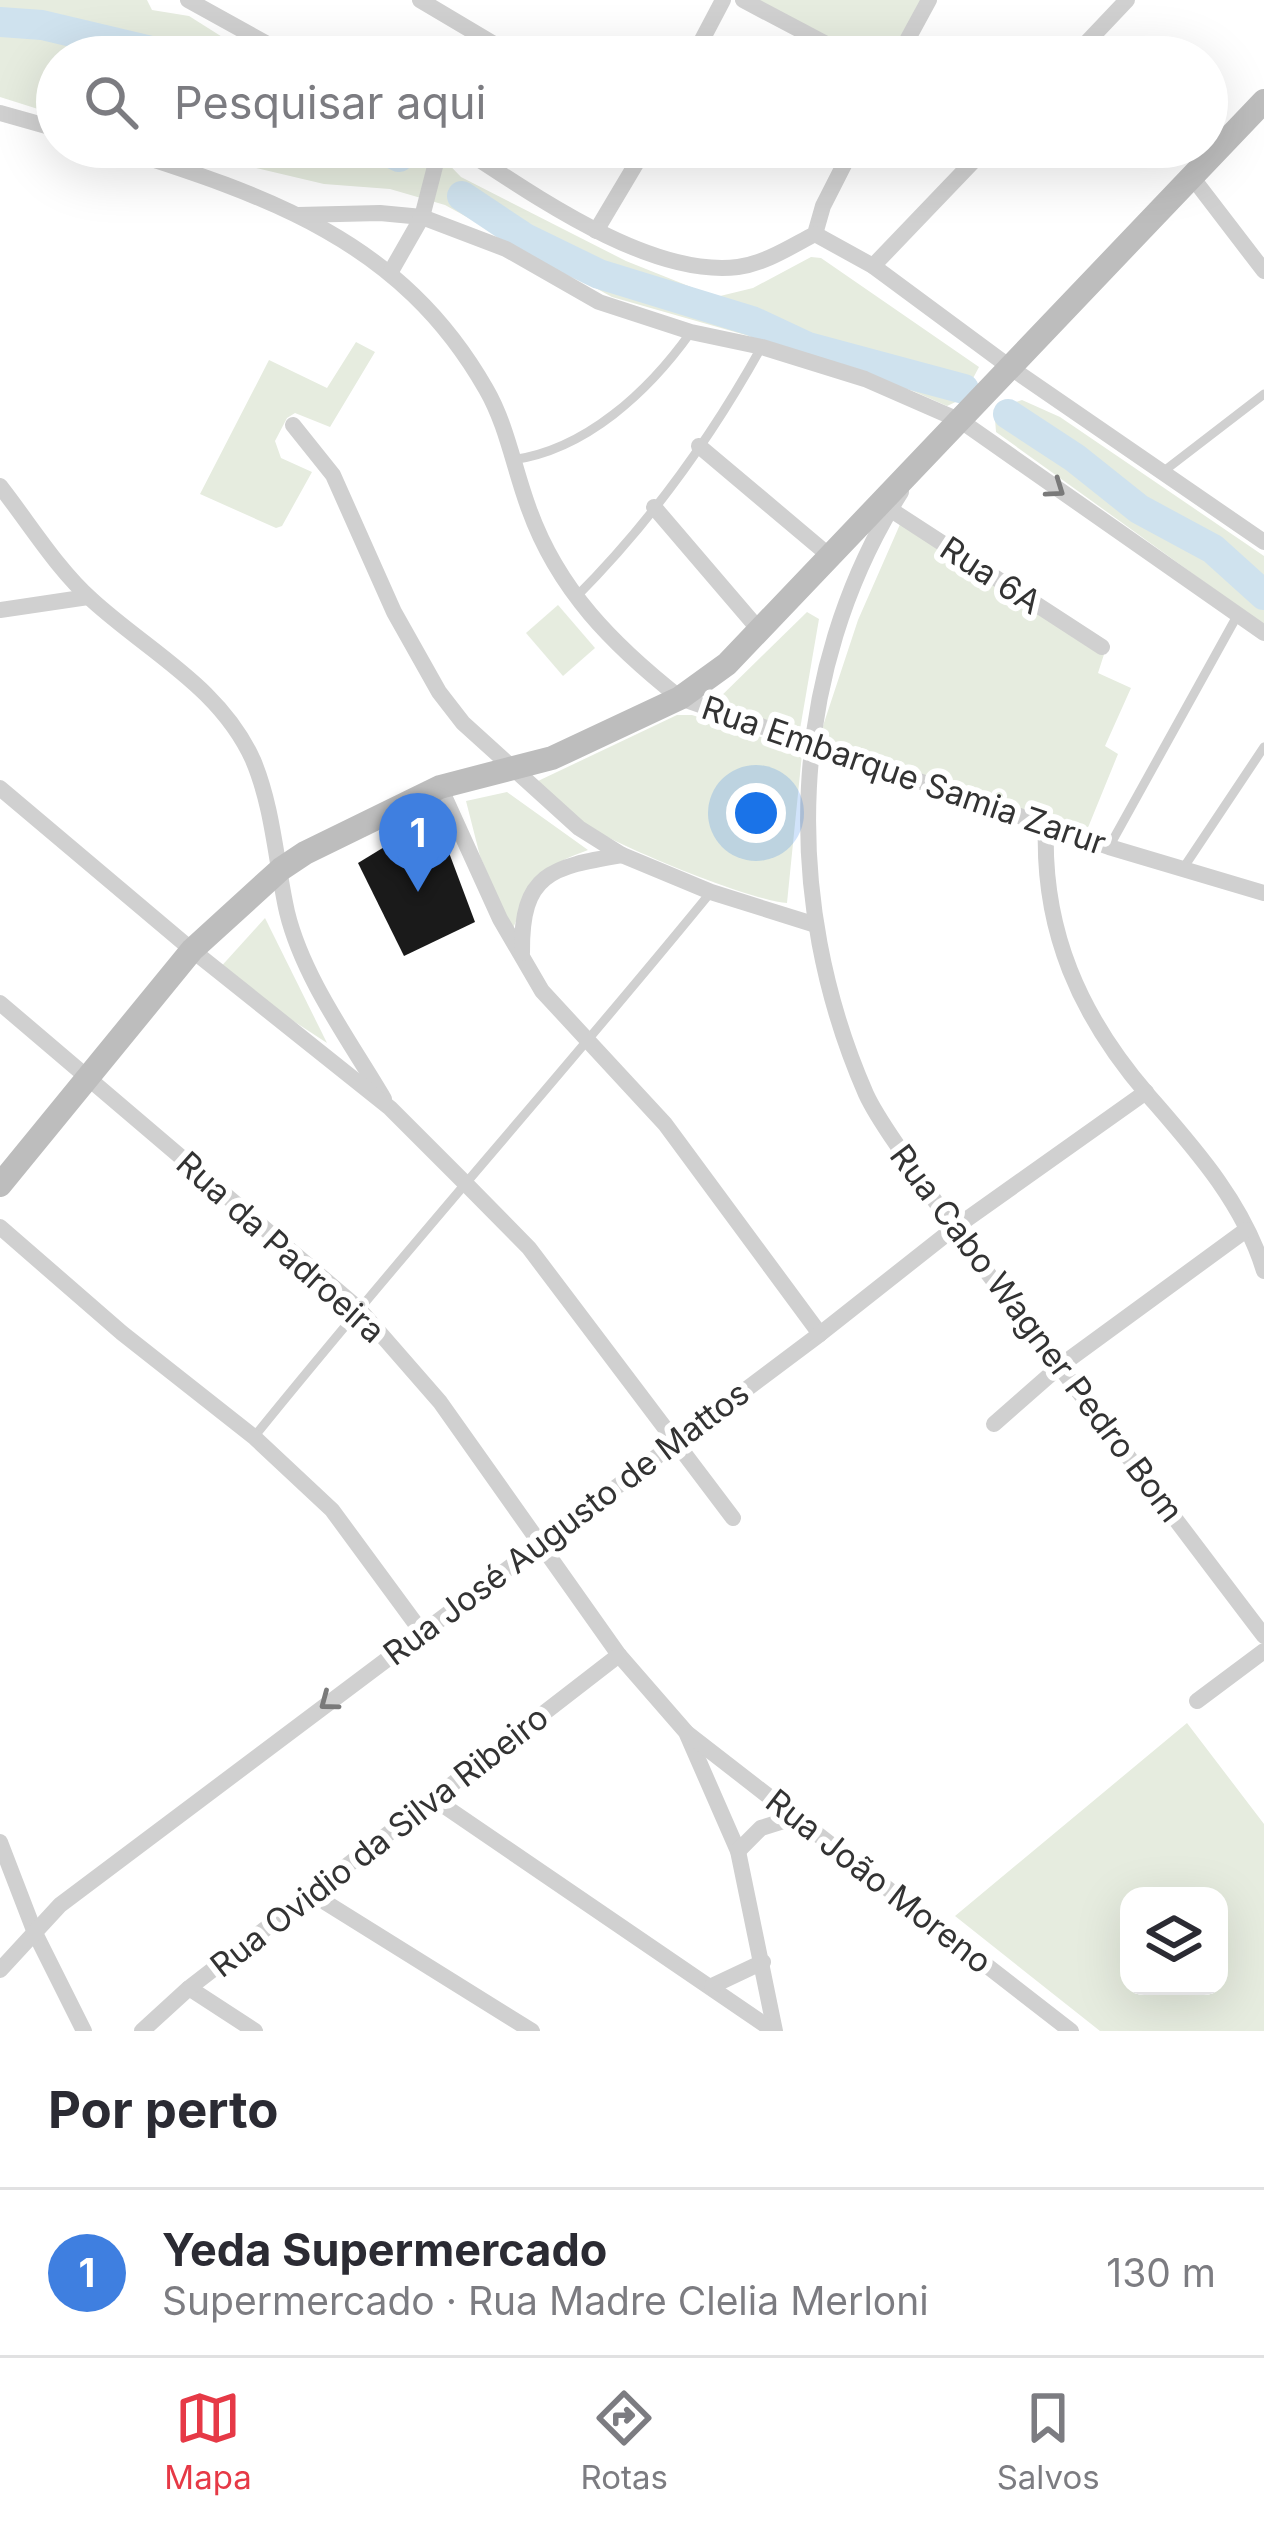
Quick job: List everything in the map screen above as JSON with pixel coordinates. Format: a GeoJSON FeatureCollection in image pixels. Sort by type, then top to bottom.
{"type":"FeatureCollection","features":[{"type":"Feature","properties":{"kind":"street"},"geometry":{"type":"LineString","coordinates":[[188,0],[253,36]]}},
{"type":"Feature","properties":{"kind":"street"},"geometry":{"type":"LineString","coordinates":[[420,0],[481,36]]}},
{"type":"Feature","properties":{"kind":"street"},"geometry":{"type":"LineString","coordinates":[[704,36],[723,0]]}},
{"type":"Feature","properties":{"kind":"street"},"geometry":{"type":"LineString","coordinates":[[743,0],[811,36]]}},
{"type":"Feature","properties":{"kind":"street"},"geometry":{"type":"LineString","coordinates":[[909,36],[929,0]]}},
{"type":"Feature","properties":{"kind":"street"},"geometry":{"type":"LineString","coordinates":[[1093,36],[1127,0]]}},
{"type":"Feature","properties":{"kind":"street"},"geometry":{"type":"LineString","coordinates":[[1228,139],[1264,101]]}},
{"type":"Feature","properties":{"kind":"street"},"geometry":{"type":"LineString","coordinates":[[0,113],[36,123]]}},
{"type":"Feature","properties":{"kind":"street","name":"Rua Embarque Samia Zarur"},"geometry":{"type":"LineString","coordinates":[[179,168],[350,242],[410,287],[443,324],[487,390],[546,552],[575,598],[634,662],[680,698],[1046,826],[1264,893]]}},
{"type":"Feature","properties":{"kind":"street"},"geometry":{"type":"LineString","coordinates":[[390,273],[422,217],[435,168]]}},
{"type":"Feature","properties":{"kind":"street"},"geometry":{"type":"LineString","coordinates":[[495,168],[547,205],[596,231],[652,254],[734,267],[779,253],[814,234],[842,168]]}},
{"type":"Feature","properties":{"kind":"street"},"geometry":{"type":"LineString","coordinates":[[596,231],[634,168]]}},
{"type":"Feature","properties":{"kind":"street"},"geometry":{"type":"LineString","coordinates":[[873,266],[967,168]]}},
{"type":"Feature","properties":{"kind":"street"},"geometry":{"type":"LineString","coordinates":[[0,1185],[192,950],[281,869],[440,788],[552,758],[680,698],[728,664],[885,507],[919,464],[1201,168]]}},
{"type":"Feature","properties":{"kind":"street"},"geometry":{"type":"LineString","coordinates":[[1192,177],[1264,271]]}},
{"type":"Feature","properties":{"kind":"street"},"geometry":{"type":"LineString","coordinates":[[294,215],[422,217],[506,249],[599,302],[865,379],[961,421],[1264,633]]}},
{"type":"Feature","properties":{"kind":"street"},"geometry":{"type":"LineString","coordinates":[[814,234],[873,266],[1011,368],[1264,542]]}},
{"type":"Feature","properties":{"kind":"street"},"geometry":{"type":"LineString","coordinates":[[293,425],[333,475],[394,612],[439,692],[463,723],[579,828],[622,855],[711,892],[816,925]]}},
{"type":"Feature","properties":{"kind":"street"},"geometry":{"type":"LineString","coordinates":[[699,446],[832,558]]}},
{"type":"Feature","properties":{"kind":"street"},"geometry":{"type":"LineString","coordinates":[[0,486],[88,597],[198,683],[228,720],[253,761],[288,915],[306,959],[390,1108]]}},
{"type":"Feature","properties":{"kind":"street"},"geometry":{"type":"LineString","coordinates":[[654,507],[761,632]]}},
{"type":"Feature","properties":{"kind":"street","name":"Rua 6A"},"geometry":{"type":"LineString","coordinates":[[885,507],[1102,647]]}},
{"type":"Feature","properties":{"kind":"street","name":"Rua Cabo Wagner Pedro Bom"},"geometry":{"type":"LineString","coordinates":[[885,507],[827,661],[812,746],[808,868],[824,971],[868,1098],[953,1229],[1264,1636]]}},
{"type":"Feature","properties":{"kind":"street"},"geometry":{"type":"LineString","coordinates":[[0,610],[88,597]]}},
{"type":"Feature","properties":{"kind":"street"},"geometry":{"type":"LineString","coordinates":[[0,788],[390,1108],[529,1248],[733,1518]]}},
{"type":"Feature","properties":{"kind":"street"},"geometry":{"type":"LineString","coordinates":[[440,788],[542,992],[665,1124],[820,1334]]}},
{"type":"Feature","properties":{"kind":"street"},"geometry":{"type":"LineString","coordinates":[[1046,826],[1044,878],[1073,980],[1096,1028],[1195,1146],[1246,1230],[1264,1271]]}},
{"type":"Feature","properties":{"kind":"street"},"geometry":{"type":"LineString","coordinates":[[523,960],[522,921],[528,897],[545,876],[568,864],[622,855]]}},
{"type":"Feature","properties":{"kind":"street","name":"Rua da Padroeira"},"geometry":{"type":"LineString","coordinates":[[0,1003],[358,1308],[440,1402],[619,1655],[686,1732],[738,1851],[774,2031]]}},
{"type":"Feature","properties":{"kind":"street","name":"Rua José Augusto de Mattos"},"geometry":{"type":"LineString","coordinates":[[0,1970],[60,1905],[953,1229],[1146,1092]]}},
{"type":"Feature","properties":{"kind":"street"},"geometry":{"type":"LineString","coordinates":[[0,1227],[122,1333],[254,1437],[332,1510],[421,1631]]}},
{"type":"Feature","properties":{"kind":"street"},"geometry":{"type":"LineString","coordinates":[[994,1424],[1060,1366],[1246,1230]]}},
{"type":"Feature","properties":{"kind":"street"},"geometry":{"type":"LineString","coordinates":[[1197,1701],[1264,1651]]}},
{"type":"Feature","properties":{"kind":"street","name":"Rua Ovidio da Silva Ribeiro"},"geometry":{"type":"LineString","coordinates":[[142,2031],[189,1988],[619,1655]]}},
{"type":"Feature","properties":{"kind":"street","name":"Rua João Moreno"},"geometry":{"type":"LineString","coordinates":[[686,1732],[1071,2031]]}},
{"type":"Feature","properties":{"kind":"street"},"geometry":{"type":"LineString","coordinates":[[434,1799],[774,2031]]}},
{"type":"Feature","properties":{"kind":"street"},"geometry":{"type":"LineString","coordinates":[[738,1851],[761,1828],[796,1817]]}},
{"type":"Feature","properties":{"kind":"street"},"geometry":{"type":"LineString","coordinates":[[0,1842],[35,1933],[84,2031]]}},
{"type":"Feature","properties":{"kind":"street"},"geometry":{"type":"LineString","coordinates":[[312,1894],[532,2031]]}},
{"type":"Feature","properties":{"kind":"street"},"geometry":{"type":"LineString","coordinates":[[712,1986],[763,1962]]}},
{"type":"Feature","properties":{"kind":"street"},"geometry":{"type":"LineString","coordinates":[[189,1988],[254,2031]]}},
{"type":"Feature","properties":{"kind":"lane"},"geometry":{"type":"LineString","coordinates":[[512,460],[535,457],[598,427],[638,393],[692,332]]}},
{"type":"Feature","properties":{"kind":"lane"},"geometry":{"type":"LineString","coordinates":[[575,598],[723,417],[762,347]]}},
{"type":"Feature","properties":{"kind":"lane"},"geometry":{"type":"LineString","coordinates":[[1164,471],[1264,394]]}},
{"type":"Feature","properties":{"kind":"lane"},"geometry":{"type":"LineString","coordinates":[[1109,847],[1238,616]]}},
{"type":"Feature","properties":{"kind":"lane"},"geometry":{"type":"LineString","coordinates":[[1184,866],[1264,747]]}},
{"type":"Feature","properties":{"kind":"lane"},"geometry":{"type":"LineString","coordinates":[[254,1437],[711,892]]}},
{"type":"Feature","properties":{"kind":"shaded area"},"geometry":{"type":"Polygon","coordinates":[[[0,0],[147,0],[152,10],[189,16],[221,36],[36,36],[36,108],[0,97],[0,0]]]}},
{"type":"Feature","properties":{"kind":"shaded area"},"geometry":{"type":"Polygon","coordinates":[[[755,0],[927,0],[907,36],[822,36],[755,0]]]}},
{"type":"Feature","properties":{"kind":"shaded area"},"geometry":{"type":"Polygon","coordinates":[[[256,168],[452,168],[461,177],[626,261],[716,297],[753,288],[811,257],[821,258],[979,367],[962,399],[947,406],[861,368],[612,297],[445,205],[390,189],[324,184],[256,168]]]}},
{"type":"Feature","properties":{"kind":"shaded area"},"geometry":{"type":"Polygon","coordinates":[[[356,342],[375,352],[330,427],[295,413],[287,418],[275,441],[281,458],[312,472],[282,526],[276,528],[200,494],[269,360],[327,388],[356,342]]]}},
{"type":"Feature","properties":{"kind":"shaded area"},"geometry":{"type":"Polygon","coordinates":[[[1022,400],[1060,417],[1264,556],[1264,625],[996,432],[995,419],[1007,405],[1022,400]]]}},
{"type":"Feature","properties":{"kind":"shaded area"},"geometry":{"type":"Polygon","coordinates":[[[905,513],[1107,645],[1098,673],[1131,688],[1105,746],[1118,754],[1085,835],[817,744],[858,620],[905,513]]]}},
{"type":"Feature","properties":{"kind":"shaded area"},"geometry":{"type":"Polygon","coordinates":[[[558,605],[595,648],[563,676],[526,633],[558,605]]]}},
{"type":"Feature","properties":{"kind":"shaded area"},"geometry":{"type":"Polygon","coordinates":[[[807,612],[819,619],[799,735],[713,704],[807,612]]]}},
{"type":"Feature","properties":{"kind":"shaded area"},"geometry":{"type":"Polygon","coordinates":[[[677,715],[692,715],[802,754],[787,903],[661,862],[589,828],[545,799],[538,781],[677,715]]]}},
{"type":"Feature","properties":{"kind":"shaded area"},"geometry":{"type":"Polygon","coordinates":[[[507,792],[588,850],[538,878],[512,931],[480,856],[466,801],[507,792]]]}},
{"type":"Feature","properties":{"kind":"shaded area"},"geometry":{"type":"Polygon","coordinates":[[[265,918],[327,1043],[217,971],[265,918]]]}},
{"type":"Feature","properties":{"kind":"shaded area"},"geometry":{"type":"Polygon","coordinates":[[[1187,1723],[1264,1824],[1264,2031],[1100,2031],[955,1916],[1187,1723]]]}},
{"type":"Feature","properties":{"kind":"building"},"geometry":{"type":"Polygon","coordinates":[[[422,824],[442,834],[475,922],[404,956],[358,863],[422,824]]]}},
{"type":"Feature","properties":{"kind":"waterway"},"geometry":{"type":"LineString","coordinates":[[0,22],[42,25],[88,36]]}},
{"type":"Feature","properties":{"kind":"waterway"},"geometry":{"type":"LineString","coordinates":[[462,196],[525,238],[599,274],[752,321],[808,347],[964,389]]}},
{"type":"Feature","properties":{"kind":"waterway"},"geometry":{"type":"LineString","coordinates":[[1008,414],[1075,458],[1139,509],[1213,549],[1264,595]]}},
{"type":"Feature","properties":{"kind":"place","name":"Yeda Supermercado"},"geometry":{"type":"Point","coordinates":[418,892]}}]}
